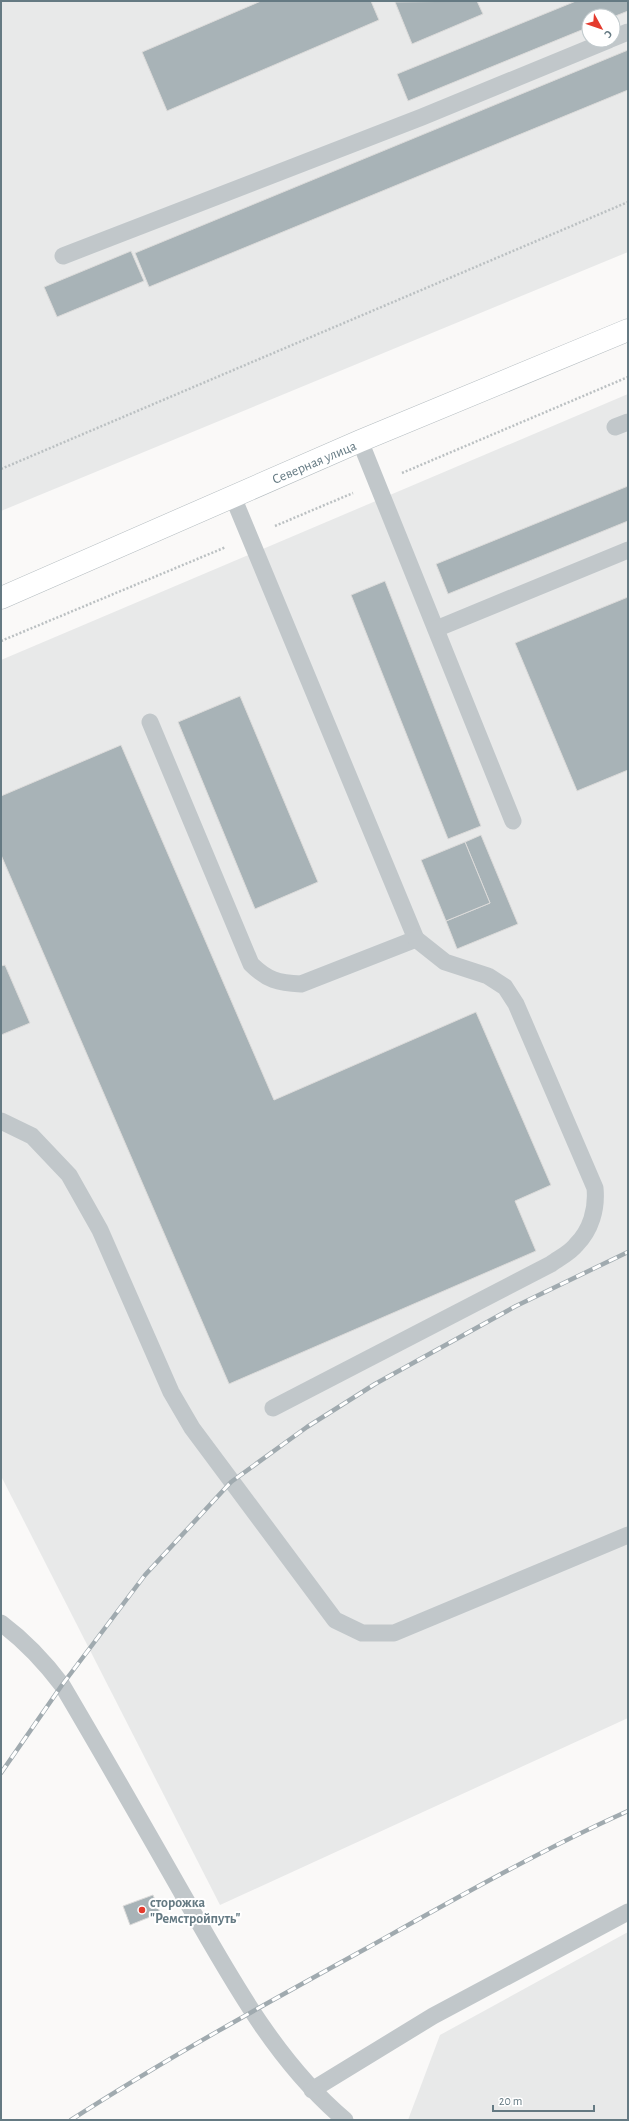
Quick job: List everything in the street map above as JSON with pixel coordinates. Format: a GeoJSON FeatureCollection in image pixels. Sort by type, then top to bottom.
{"type":"FeatureCollection","features":[{"type":"Feature","properties":{"kind":"main road","name":"Северная улица"},"geometry":{"type":"LineString","coordinates":[[1,598],[360,441],[628,330]]}},
{"type":"Feature","properties":{"kind":"lane"},"geometry":{"type":"LineString","coordinates":[[63,256],[422,117],[590,48]]}},
{"type":"Feature","properties":{"kind":"lane"},"geometry":{"type":"LineString","coordinates":[[360,441],[513,821]]}},
{"type":"Feature","properties":{"kind":"lane"},"geometry":{"type":"LineString","coordinates":[[233,497],[416,939],[445,962],[488,976],[505,987],[516,1004],[595,1188],[596,1202],[591,1222],[576,1246],[551,1264],[273,1408]]}},
{"type":"Feature","properties":{"kind":"lane"},"geometry":{"type":"LineString","coordinates":[[436,629],[628,550]]}},
{"type":"Feature","properties":{"kind":"lane"},"geometry":{"type":"LineString","coordinates":[[150,722],[251,964],[263,976],[282,984],[301,984],[416,939]]}},
{"type":"Feature","properties":{"kind":"lane"},"geometry":{"type":"LineString","coordinates":[[1,1120],[32,1136],[70,1175],[100,1230],[171,1392],[192,1428],[335,1620],[362,1633],[394,1633],[628,1535]]}},
{"type":"Feature","properties":{"kind":"lane"},"geometry":{"type":"LineString","coordinates":[[1,1623],[20,1637],[41,1657],[62,1685],[221,1960],[270,2037],[291,2066],[312,2090],[345,2120]]}},
{"type":"Feature","properties":{"kind":"lane"},"geometry":{"type":"LineString","coordinates":[[312,2090],[433,2016],[628,1912]]}},
{"type":"Feature","properties":{"kind":"path"},"geometry":{"type":"LineString","coordinates":[[1,469],[628,202]]}},
{"type":"Feature","properties":{"kind":"path"},"geometry":{"type":"LineString","coordinates":[[1,641],[628,377]]}},
{"type":"Feature","properties":{"kind":"shaded area"},"geometry":{"type":"Polygon","coordinates":[[[1,1],[628,1],[628,252],[1,511],[1,1]]]}},
{"type":"Feature","properties":{"kind":"shaded area"},"geometry":{"type":"Polygon","coordinates":[[[628,394],[628,1718],[220,1905],[1,1476],[1,660],[628,394]]]}},
{"type":"Feature","properties":{"kind":"shaded area"},"geometry":{"type":"Polygon","coordinates":[[[628,1932],[628,2120],[408,2120],[440,2035],[628,1932]]]}},
{"type":"Feature","properties":{"kind":"building"},"geometry":{"type":"Polygon","coordinates":[[[261,1],[371,1],[379,20],[167,111],[142,52],[261,1]]]}},
{"type":"Feature","properties":{"kind":"building"},"geometry":{"type":"Polygon","coordinates":[[[477,1],[483,14],[412,44],[395,2],[477,1]]]}},
{"type":"Feature","properties":{"kind":"building"},"geometry":{"type":"Polygon","coordinates":[[[576,1],[628,1],[628,11],[621,14],[621,8],[581,8],[581,30],[408,101],[397,74],[576,1]]]}},
{"type":"Feature","properties":{"kind":"building"},"geometry":{"type":"Polygon","coordinates":[[[628,50],[628,90],[149,287],[135,253],[628,50]]]}},
{"type":"Feature","properties":{"kind":"building"},"geometry":{"type":"Polygon","coordinates":[[[131,251],[144,281],[57,317],[44,287],[131,251]]]}},
{"type":"Feature","properties":{"kind":"building"},"geometry":{"type":"Polygon","coordinates":[[[628,486],[628,521],[448,594],[436,564],[628,486]]]}},
{"type":"Feature","properties":{"kind":"building"},"geometry":{"type":"Polygon","coordinates":[[[385,581],[481,826],[448,839],[351,595],[385,581]]]}},
{"type":"Feature","properties":{"kind":"building"},"geometry":{"type":"Polygon","coordinates":[[[628,597],[628,770],[577,791],[515,643],[628,597]]]}},
{"type":"Feature","properties":{"kind":"building"},"geometry":{"type":"Polygon","coordinates":[[[240,696],[318,882],[255,909],[178,722],[240,696]]]}},
{"type":"Feature","properties":{"kind":"building"},"geometry":{"type":"Polygon","coordinates":[[[121,745],[274,1100],[476,1012],[551,1185],[515,1201],[536,1251],[229,1384],[1,855],[1,796],[121,745]]]}},
{"type":"Feature","properties":{"kind":"building"},"geometry":{"type":"Polygon","coordinates":[[[481,835],[518,924],[457,949],[446,921],[490,903],[465,842],[481,835]]]}},
{"type":"Feature","properties":{"kind":"building"},"geometry":{"type":"Polygon","coordinates":[[[465,842],[490,903],[446,921],[421,860],[465,842]]]}},
{"type":"Feature","properties":{"kind":"building"},"geometry":{"type":"Polygon","coordinates":[[[5,965],[30,1023],[1,1035],[1,966],[5,965]]]}},
{"type":"Feature","properties":{"kind":"building","name":"сторожка \"Ремстройпуть\""},"geometry":{"type":"Polygon","coordinates":[[[153,1895],[160,1913],[130,1925],[123,1906],[153,1895]]]}},
{"type":"Feature","properties":{"kind":"railway"},"geometry":{"type":"LineString","coordinates":[[1,1773],[62,1685],[145,1575],[231,1482],[307,1427],[375,1384],[516,1306],[628,1252]]}},
{"type":"Feature","properties":{"kind":"railway"},"geometry":{"type":"LineString","coordinates":[[71,2120],[218,2031],[292,1989],[496,1876],[628,1811]]}},
{"type":"Feature","properties":{"kind":"place","name":"сторожка \"Ремстройпуть\""},"geometry":{"type":"Point","coordinates":[142,1910]}}]}
